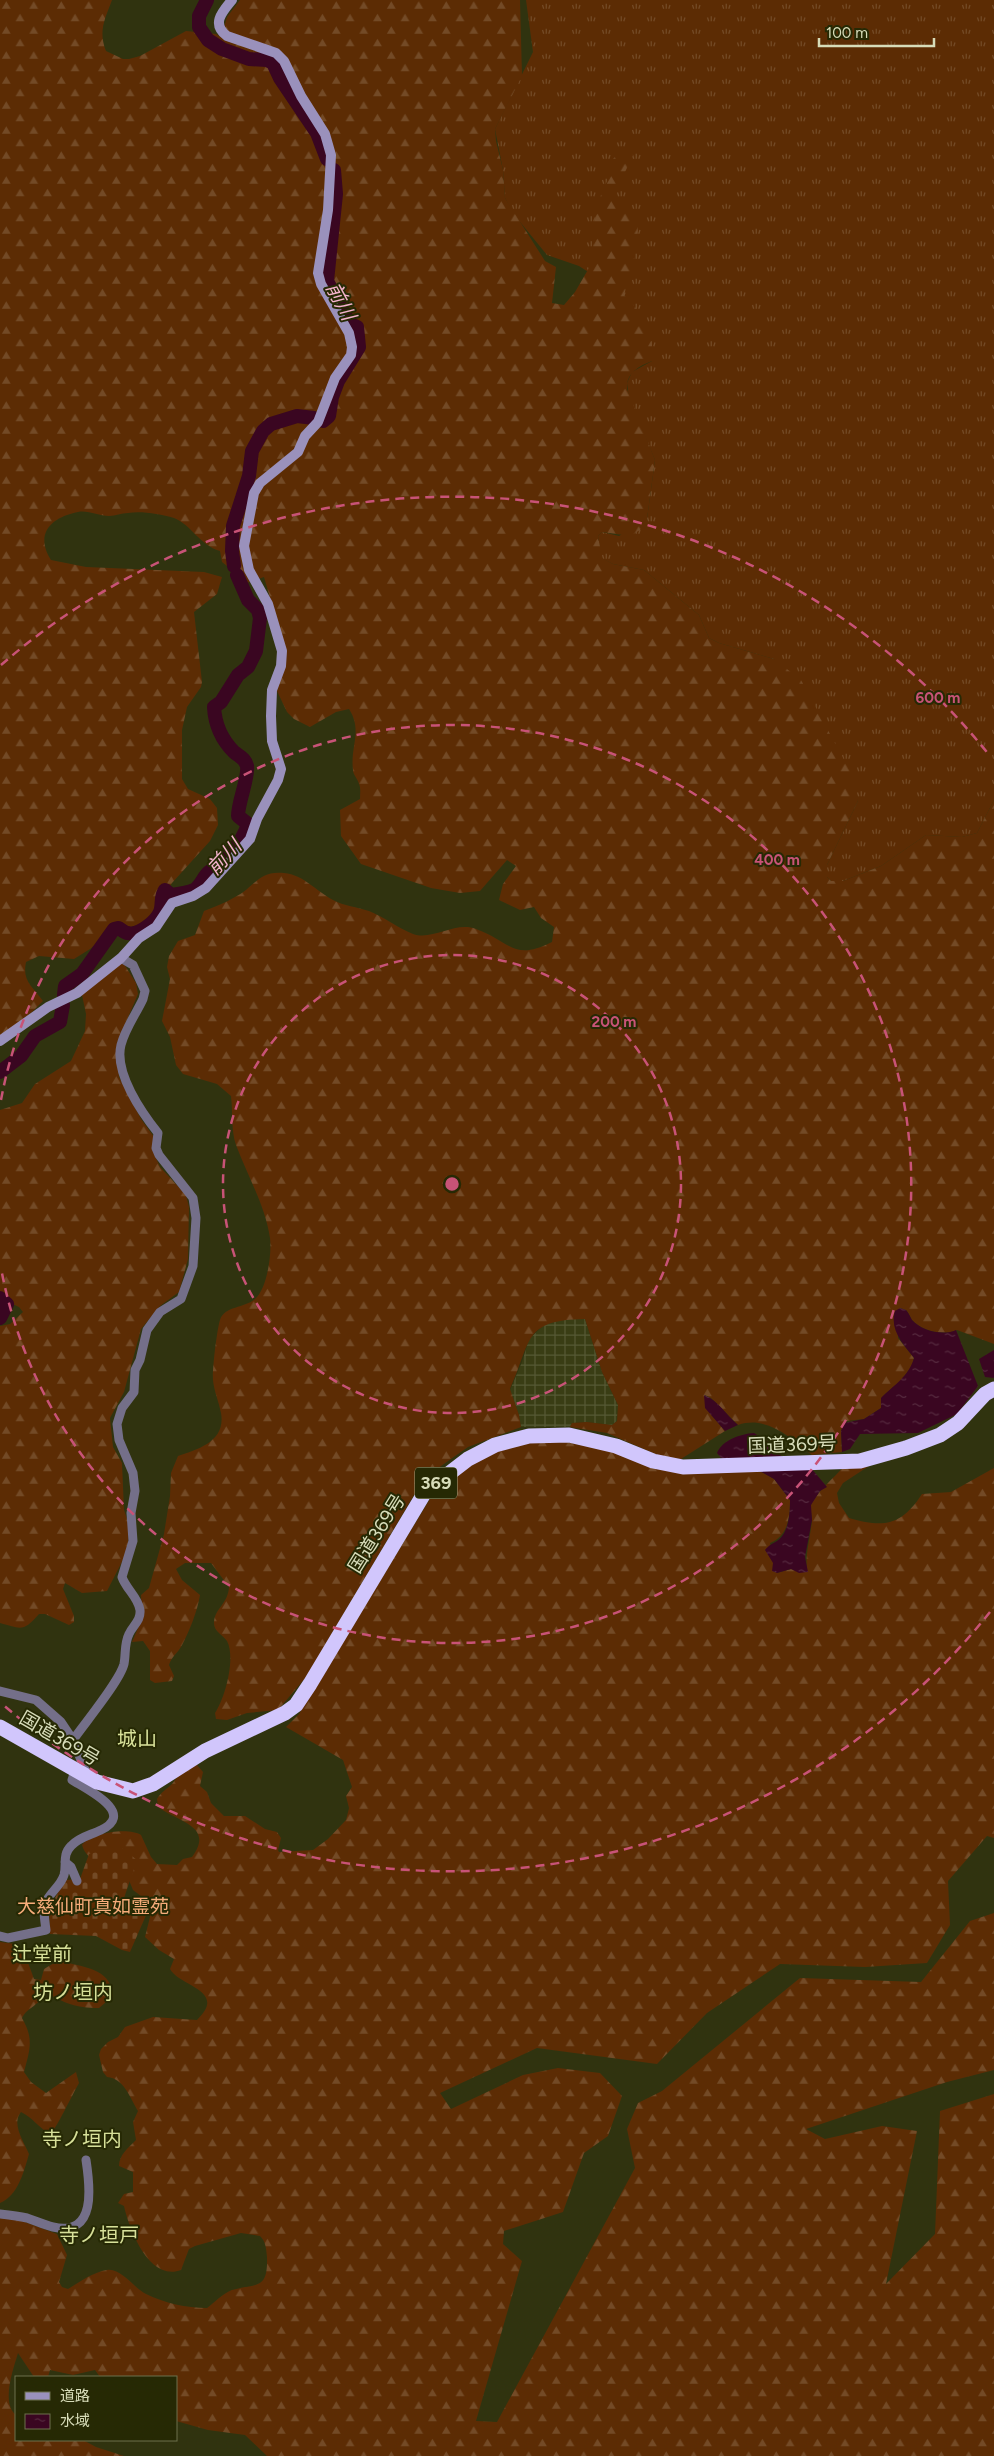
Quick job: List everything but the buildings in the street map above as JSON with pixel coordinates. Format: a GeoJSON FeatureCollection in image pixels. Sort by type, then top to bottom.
{"type":"FeatureCollection","features":[{"type":"Feature","properties":{"kind":"highway","name":"国道369号"},"geometry":{"type":"LineString","coordinates":[[0,1727],[97,1782],[133,1791],[154,1784],[206,1751],[285,1713],[296,1705],[425,1492],[468,1459],[495,1445],[529,1436],[569,1435],[616,1446],[653,1461],[684,1467],[860,1461],[906,1448],[940,1435],[958,1423],[985,1394],[994,1390]]}},
{"type":"Feature","properties":{"kind":"main road"},"geometry":{"type":"LineString","coordinates":[[0,1041],[48,1007],[77,994],[121,958],[139,938],[156,927],[172,903],[193,896],[206,888],[250,839],[257,820],[278,780],[280,769],[272,741],[272,690],[281,666],[282,650],[268,604],[249,570],[244,546],[254,493],[260,482],[298,452],[305,436],[318,422],[335,378],[351,355],[352,347],[349,333],[321,284],[318,273],[328,210],[331,155],[325,134],[301,96],[284,61],[276,53],[226,36],[220,31],[218,24],[220,14],[232,0]]}},
{"type":"Feature","properties":{"kind":"street"},"geometry":{"type":"LineString","coordinates":[[72,1740],[99,1705],[124,1665],[126,1642],[130,1632],[140,1619],[136,1599],[122,1577],[134,1541],[130,1513],[134,1492],[133,1473],[119,1440],[117,1424],[122,1408],[134,1392],[134,1370],[140,1360],[147,1330],[160,1312],[181,1298],[191,1272],[194,1257],[196,1218],[193,1198],[159,1155],[156,1148],[158,1134],[135,1101],[120,1060],[121,1046],[145,991],[133,965],[121,958]]}},
{"type":"Feature","properties":{"kind":"street"},"geometry":{"type":"LineString","coordinates":[[0,1691],[36,1700],[61,1722],[72,1740],[85,1770],[97,1782]]}},
{"type":"Feature","properties":{"kind":"street"},"geometry":{"type":"LineString","coordinates":[[0,1936],[8,1938],[46,1930],[44,1910],[47,1900],[64,1875],[66,1852],[72,1844],[83,1837],[104,1829],[112,1820],[113,1811],[106,1800],[72,1780],[75,1771]]}},
{"type":"Feature","properties":{"kind":"street"},"geometry":{"type":"LineString","coordinates":[[65,1862],[71,1867],[77,1881]]}},
{"type":"Feature","properties":{"kind":"street"},"geometry":{"type":"LineString","coordinates":[[0,2214],[25,2218],[52,2227],[62,2228],[76,2225],[89,2209],[90,2185],[86,2160]]}},
{"type":"Feature","properties":{"kind":"shaded area"},"geometry":{"type":"Polygon","coordinates":[[[562,1319],[585,1319],[602,1372],[618,1405],[617,1421],[612,1425],[587,1422],[572,1423],[570,1427],[521,1427],[519,1415],[510,1390],[529,1339],[544,1325],[562,1319]]]}},
{"type":"Feature","properties":{"kind":"green space"},"geometry":{"type":"Polygon","coordinates":[[[0,0],[112,0],[103,25],[106,51],[123,59],[129,59],[140,56],[186,31],[216,34],[221,37],[227,17],[240,0],[520,0],[522,76],[495,129],[496,141],[503,170],[505,198],[545,261],[556,267],[552,303],[564,305],[575,292],[593,261],[595,209],[611,172],[613,159],[621,151],[633,155],[618,187],[614,204],[632,216],[638,227],[634,257],[624,295],[647,320],[654,356],[652,361],[642,365],[631,374],[627,383],[627,389],[655,460],[647,519],[640,530],[630,536],[602,532],[598,536],[602,558],[613,564],[644,570],[699,615],[709,638],[719,643],[774,659],[801,680],[852,775],[858,801],[827,865],[827,877],[831,881],[843,881],[881,866],[926,835],[962,837],[977,833],[994,800],[994,1344],[957,1330],[945,1333],[927,1330],[916,1324],[906,1310],[900,1308],[898,1338],[914,1358],[912,1366],[899,1383],[885,1394],[881,1408],[864,1419],[846,1421],[841,1431],[842,1452],[812,1455],[787,1435],[769,1426],[759,1423],[738,1425],[711,1398],[705,1395],[706,1408],[725,1431],[681,1459],[660,1456],[607,1433],[570,1427],[572,1423],[587,1422],[612,1425],[617,1421],[618,1405],[602,1372],[585,1319],[565,1320],[539,1329],[532,1336],[527,1346],[510,1389],[521,1427],[468,1447],[424,1478],[306,1677],[278,1710],[247,1713],[227,1720],[216,1719],[215,1713],[226,1688],[230,1667],[229,1648],[227,1641],[215,1628],[214,1622],[226,1598],[229,1587],[211,1563],[185,1563],[176,1569],[182,1580],[200,1595],[188,1633],[169,1665],[174,1676],[172,1681],[155,1683],[150,1680],[150,1651],[143,1641],[132,1642],[142,1619],[141,1595],[149,1588],[164,1534],[170,1496],[171,1473],[178,1456],[202,1447],[215,1437],[219,1431],[221,1413],[214,1388],[213,1375],[220,1320],[226,1312],[251,1302],[259,1294],[266,1280],[270,1253],[268,1226],[256,1191],[234,1140],[231,1096],[217,1084],[183,1074],[176,1065],[170,1037],[162,1021],[170,979],[167,967],[169,956],[178,941],[195,935],[204,911],[241,893],[262,877],[275,873],[291,874],[298,877],[333,900],[369,911],[413,934],[428,935],[460,927],[468,927],[487,934],[512,948],[528,950],[539,948],[552,942],[554,927],[541,918],[534,907],[520,910],[499,900],[503,884],[516,866],[507,860],[480,891],[460,893],[431,888],[361,864],[341,836],[340,810],[360,799],[360,786],[353,770],[356,732],[353,717],[349,709],[336,712],[310,727],[294,719],[287,712],[277,691],[285,649],[264,577],[247,583],[242,582],[239,569],[227,566],[222,562],[220,551],[206,544],[186,525],[174,518],[133,512],[109,516],[78,512],[60,518],[48,528],[44,542],[51,560],[86,567],[204,572],[222,577],[217,594],[194,612],[202,682],[201,687],[187,707],[182,730],[182,779],[188,789],[210,799],[217,808],[218,825],[210,841],[172,883],[145,923],[109,933],[90,949],[74,959],[39,956],[26,962],[25,974],[27,979],[43,1001],[16,1028],[0,1037],[0,0]]]}},
{"type":"Feature","properties":{"kind":"green space"},"geometry":{"type":"Polygon","coordinates":[[[526,0],[994,0],[994,800],[977,833],[962,837],[926,835],[881,866],[843,881],[831,881],[827,877],[827,865],[858,801],[774,659],[719,643],[709,638],[699,615],[644,570],[613,564],[601,558],[598,536],[602,532],[619,536],[647,519],[655,460],[629,398],[627,383],[632,372],[652,361],[624,295],[579,266],[547,255],[516,217],[505,198],[503,170],[495,129],[533,52],[526,0]]]}},
{"type":"Feature","properties":{"kind":"green space"},"geometry":{"type":"Polygon","coordinates":[[[122,961],[136,983],[138,994],[117,1043],[119,1077],[141,1119],[154,1137],[154,1154],[160,1167],[186,1195],[189,1207],[188,1259],[179,1292],[160,1306],[141,1329],[124,1392],[110,1418],[113,1447],[122,1463],[124,1510],[129,1525],[128,1550],[107,1591],[82,1593],[65,1583],[63,1589],[74,1616],[74,1622],[69,1625],[45,1614],[39,1614],[29,1624],[18,1628],[0,1623],[0,1326],[10,1324],[23,1312],[19,1307],[0,1298],[0,1110],[22,1103],[35,1084],[71,1061],[85,1031],[86,1014],[82,995],[122,961]]]}},
{"type":"Feature","properties":{"kind":"green space"},"geometry":{"type":"Polygon","coordinates":[[[547,1438],[620,1453],[756,1469],[774,1479],[790,1500],[787,1525],[781,1536],[770,1543],[777,1573],[791,1569],[807,1572],[807,1553],[812,1521],[811,1505],[844,1466],[869,1466],[843,1483],[837,1493],[839,1503],[849,1518],[872,1523],[891,1522],[907,1513],[922,1494],[951,1492],[994,1468],[994,1838],[987,1836],[948,1881],[950,1925],[927,1963],[865,1967],[780,1964],[707,2013],[657,2064],[537,2048],[440,2093],[451,2109],[523,2075],[558,2068],[600,2073],[622,2096],[608,2136],[584,2153],[563,2212],[504,2231],[503,2244],[522,2261],[476,2421],[497,2422],[635,2168],[627,2129],[638,2103],[662,2091],[800,1978],[921,1982],[970,1921],[994,1913],[994,2070],[947,2082],[806,2129],[825,2139],[882,2126],[917,2131],[886,2284],[935,2234],[940,2111],[994,2094],[994,2456],[267,2456],[245,2435],[208,2430],[178,2422],[178,2376],[99,2376],[95,2370],[73,2375],[50,2370],[48,2376],[33,2376],[18,2353],[11,2377],[9,2395],[9,2403],[15,2414],[15,2441],[85,2441],[96,2447],[124,2456],[0,2456],[0,2217],[14,2218],[57,2234],[67,2255],[59,2282],[62,2287],[68,2289],[97,2273],[112,2270],[122,2275],[141,2291],[153,2297],[183,2306],[207,2308],[229,2291],[259,2283],[263,2280],[267,2268],[266,2248],[262,2238],[241,2233],[189,2249],[181,2270],[170,2272],[159,2268],[142,2251],[124,2206],[118,2203],[124,2194],[133,2192],[133,2172],[119,2166],[119,2162],[122,2155],[136,2140],[133,2122],[138,2111],[122,2085],[113,2078],[107,2077],[103,2072],[99,2055],[101,2049],[108,2042],[118,2037],[125,2027],[153,2017],[197,2020],[205,2010],[207,2002],[205,1995],[175,1975],[170,1969],[174,1959],[159,1950],[145,1937],[153,1905],[133,1890],[126,1873],[94,1860],[82,1845],[101,1834],[128,1831],[141,1835],[151,1857],[157,1864],[177,1865],[183,1859],[192,1857],[198,1847],[199,1838],[197,1832],[184,1821],[158,1807],[157,1799],[182,1771],[197,1765],[203,1772],[200,1786],[207,1792],[211,1803],[224,1816],[245,1816],[265,1829],[277,1832],[281,1838],[279,1852],[313,1850],[328,1839],[346,1820],[349,1808],[346,1796],[352,1787],[343,1760],[286,1727],[299,1714],[433,1494],[472,1462],[500,1446],[547,1438]]]}},
{"type":"Feature","properties":{"kind":"green space","name":"大慈仙町真如霊苑"},"geometry":{"type":"Polygon","coordinates":[[[119,1846],[137,1860],[124,1898],[147,1913],[130,1952],[122,1950],[96,1936],[50,1934],[49,1909],[65,1880],[80,1879],[89,1854],[119,1846]]]}},
{"type":"Feature","properties":{"kind":"green space"},"geometry":{"type":"Polygon","coordinates":[[[0,1942],[15,1944],[26,1957],[34,1979],[41,1980],[44,1969],[59,1960],[85,1967],[101,1974],[111,1986],[113,1996],[99,2008],[91,2008],[70,2004],[44,1991],[40,2000],[22,2018],[26,2025],[30,2044],[24,2072],[31,2082],[46,2093],[76,2072],[79,2083],[50,2134],[21,2112],[17,2122],[29,2154],[16,2189],[6,2200],[0,2203],[0,1942]]]}},
{"type":"Feature","properties":{"kind":"water"},"geometry":{"type":"Polygon","coordinates":[[[900,1308],[908,1312],[916,1324],[927,1330],[945,1333],[956,1330],[978,1386],[957,1414],[918,1433],[860,1434],[850,1449],[842,1452],[841,1431],[844,1423],[864,1419],[881,1408],[881,1398],[901,1380],[912,1364],[914,1358],[902,1342],[894,1325],[895,1311],[900,1308]]]}},
{"type":"Feature","properties":{"kind":"water"},"geometry":{"type":"Polygon","coordinates":[[[994,1350],[994,1378],[985,1377],[979,1359],[994,1350]]]}},
{"type":"Feature","properties":{"kind":"water"},"geometry":{"type":"Polygon","coordinates":[[[704,1395],[718,1404],[738,1425],[725,1431],[705,1408],[704,1395]]]}},
{"type":"Feature","properties":{"kind":"water"},"geometry":{"type":"Polygon","coordinates":[[[754,1433],[773,1445],[774,1450],[786,1460],[730,1461],[721,1458],[717,1453],[719,1448],[732,1438],[754,1433]]]}},
{"type":"Feature","properties":{"kind":"water"},"geometry":{"type":"Polygon","coordinates":[[[811,1468],[827,1487],[820,1491],[811,1505],[812,1520],[805,1557],[808,1572],[799,1573],[791,1569],[777,1573],[772,1571],[773,1563],[765,1550],[784,1533],[789,1517],[790,1500],[774,1479],[756,1469],[811,1468]]]}},
{"type":"Feature","properties":{"kind":"waterway","name":"前川"},"geometry":{"type":"LineString","coordinates":[[207,0],[199,16],[199,27],[208,40],[222,49],[249,59],[267,60],[273,63],[280,78],[317,133],[327,159]]}},
{"type":"Feature","properties":{"kind":"waterway","name":"前川"},"geometry":{"type":"LineString","coordinates":[[323,421],[329,416],[332,397],[338,381],[359,347],[357,327],[350,324],[327,281],[336,194],[334,170]]}},
{"type":"Feature","properties":{"kind":"waterway","name":"前川"},"geometry":{"type":"LineString","coordinates":[[234,566],[232,551],[233,526],[249,476],[252,451],[263,431],[271,424],[297,416],[314,418]]}},
{"type":"Feature","properties":{"kind":"waterway","name":"前川"},"geometry":{"type":"LineString","coordinates":[[64,995],[65,986],[82,974],[114,929],[118,928],[127,933],[132,933],[147,927],[160,912],[165,890],[171,895],[194,890],[207,874],[232,851],[245,832],[248,824],[238,816],[247,766],[244,759],[234,752],[222,737],[217,726],[214,707],[221,702],[238,675],[248,667],[256,651],[260,618],[258,610],[248,600],[237,575]]}},
{"type":"Feature","properties":{"kind":"waterway","name":"前川"},"geometry":{"type":"LineString","coordinates":[[0,1072],[21,1056],[35,1036],[60,1022],[63,1005]]}},
{"type":"Feature","properties":{"kind":"waterway","name":"前川"},"geometry":{"type":"LineString","coordinates":[[0,1298],[7,1304],[0,1318]]}},
{"type":"Feature","properties":{"kind":"district","name":"城山"},"geometry":{"type":"Point","coordinates":[137,1739]}},
{"type":"Feature","properties":{"kind":"district","name":"辻堂前"},"geometry":{"type":"Point","coordinates":[42,1954]}},
{"type":"Feature","properties":{"kind":"district","name":"坊ノ垣内"},"geometry":{"type":"Point","coordinates":[73,1992]}},
{"type":"Feature","properties":{"kind":"district","name":"寺ノ垣内"},"geometry":{"type":"Point","coordinates":[82,2139]}},
{"type":"Feature","properties":{"kind":"district","name":"寺ノ垣戸"},"geometry":{"type":"Point","coordinates":[99,2235]}}]}
